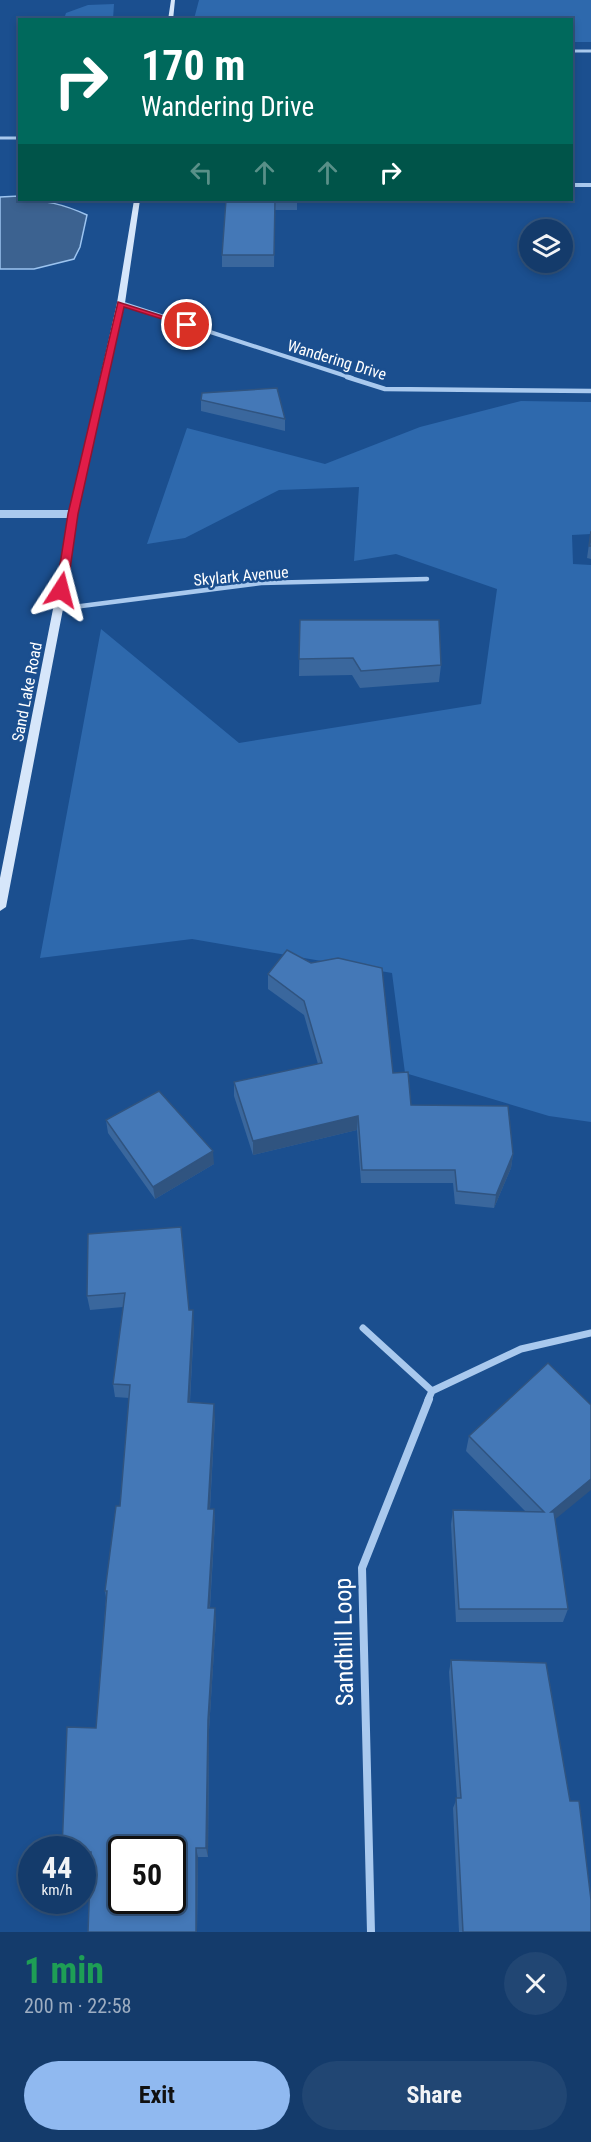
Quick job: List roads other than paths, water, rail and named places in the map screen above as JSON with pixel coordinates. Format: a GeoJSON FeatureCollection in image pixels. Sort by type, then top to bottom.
{"type":"FeatureCollection","features":[{"type":"Feature","properties":{"kind":"main road"},"geometry":{"type":"LineString","coordinates":[[170,18],[173,0]]}},
{"type":"Feature","properties":{"kind":"main road","name":"Sand Lake Road"},"geometry":{"type":"LineString","coordinates":[[0,907],[58,609],[73,514],[121,303],[137,201]]}},
{"type":"Feature","properties":{"kind":"street"},"geometry":{"type":"LineString","coordinates":[[573,51],[591,51]]}},
{"type":"Feature","properties":{"kind":"street"},"geometry":{"type":"LineString","coordinates":[[0,138],[18,138]]}},
{"type":"Feature","properties":{"kind":"street"},"geometry":{"type":"LineString","coordinates":[[573,185],[591,185]]}},
{"type":"Feature","properties":{"kind":"street","name":"Wandering Drive"},"geometry":{"type":"LineString","coordinates":[[121,303],[385,389],[591,391]]}},
{"type":"Feature","properties":{"kind":"street"},"geometry":{"type":"LineString","coordinates":[[0,514],[73,514]]}},
{"type":"Feature","properties":{"kind":"street","name":"Skylark Avenue"},"geometry":{"type":"LineString","coordinates":[[58,609],[261,583],[427,579]]}},
{"type":"Feature","properties":{"kind":"street"},"geometry":{"type":"LineString","coordinates":[[363,1328],[432,1391],[521,1348],[591,1333]]}},
{"type":"Feature","properties":{"kind":"street","name":"Sandhill Loop"},"geometry":{"type":"LineString","coordinates":[[371,1932],[362,1568],[432,1391]]}}]}
